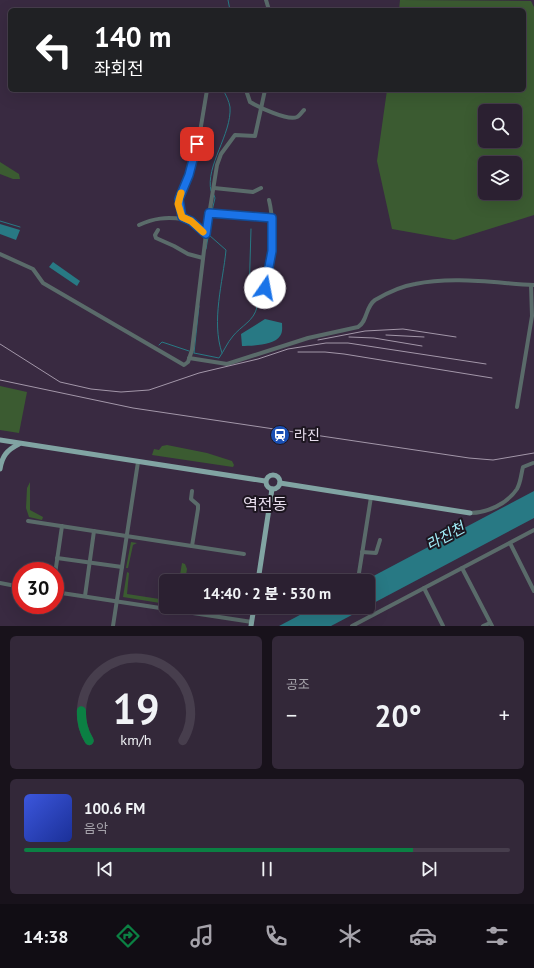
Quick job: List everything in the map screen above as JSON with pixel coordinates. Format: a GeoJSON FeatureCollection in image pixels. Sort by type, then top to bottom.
{"type":"FeatureCollection","features":[{"type":"Feature","properties":{"kind":"main road"},"geometry":{"type":"LineString","coordinates":[[0,440],[266,481]]}},
{"type":"Feature","properties":{"kind":"main road"},"geometry":{"type":"LineString","coordinates":[[0,469],[4,454],[10,448],[19,444]]}},
{"type":"Feature","properties":{"kind":"main road"},"geometry":{"type":"LineString","coordinates":[[274,474],[279,477],[280,483],[277,488],[272,489],[267,486],[266,481],[268,476],[274,474]]}},
{"type":"Feature","properties":{"kind":"main road"},"geometry":{"type":"LineString","coordinates":[[280,483],[470,513]]}},
{"type":"Feature","properties":{"kind":"main road"},"geometry":{"type":"LineString","coordinates":[[259,574],[272,489]]}},
{"type":"Feature","properties":{"kind":"main road"},"geometry":{"type":"LineString","coordinates":[[252,624],[253,614]]}},
{"type":"Feature","properties":{"kind":"street"},"geometry":{"type":"LineString","coordinates":[[183,219],[178,204],[189,175],[199,138],[207,92]]}},
{"type":"Feature","properties":{"kind":"street"},"geometry":{"type":"LineString","coordinates":[[247,92],[250,102],[260,108],[292,117],[297,117],[304,110]]}},
{"type":"Feature","properties":{"kind":"street"},"geometry":{"type":"LineString","coordinates":[[0,254],[27,265],[37,273],[43,283],[178,364],[184,365],[189,358],[217,165],[221,154],[235,135],[255,136],[264,92]]}},
{"type":"Feature","properties":{"kind":"street"},"geometry":{"type":"LineString","coordinates":[[213,192],[253,192],[261,188]]}},
{"type":"Feature","properties":{"kind":"street"},"geometry":{"type":"LineString","coordinates":[[266,306],[265,288],[272,251],[272,218],[269,200]]}},
{"type":"Feature","properties":{"kind":"street"},"geometry":{"type":"LineString","coordinates":[[209,213],[272,218]]}},
{"type":"Feature","properties":{"kind":"street"},"geometry":{"type":"LineString","coordinates":[[139,225],[157,218],[168,217],[183,219],[191,221],[206,234]]}},
{"type":"Feature","properties":{"kind":"street"},"geometry":{"type":"LineString","coordinates":[[158,230],[154,235],[156,238],[188,254],[203,258]]}},
{"type":"Feature","properties":{"kind":"street"},"geometry":{"type":"LineString","coordinates":[[189,358],[227,364],[308,338],[358,327],[363,323],[366,312],[372,302],[385,295],[416,283],[462,282],[533,285],[532,316],[517,407]]}},
{"type":"Feature","properties":{"kind":"street"},"geometry":{"type":"LineString","coordinates":[[113,626],[138,462]]}},
{"type":"Feature","properties":{"kind":"street"},"geometry":{"type":"LineString","coordinates":[[470,513],[488,511],[508,499],[517,488],[523,467],[533,463]]}},
{"type":"Feature","properties":{"kind":"street"},"geometry":{"type":"LineString","coordinates":[[192,491],[191,499],[198,505],[198,509],[192,546]]}},
{"type":"Feature","properties":{"kind":"street"},"geometry":{"type":"LineString","coordinates":[[359,573],[370,497]]}},
{"type":"Feature","properties":{"kind":"street"},"geometry":{"type":"LineString","coordinates":[[28,521],[244,554]]}},
{"type":"Feature","properties":{"kind":"street"},"geometry":{"type":"LineString","coordinates":[[56,562],[62,526]]}},
{"type":"Feature","properties":{"kind":"street"},"geometry":{"type":"LineString","coordinates":[[352,626],[534,530]]}},
{"type":"Feature","properties":{"kind":"street"},"geometry":{"type":"LineString","coordinates":[[85,596],[94,531]]}},
{"type":"Feature","properties":{"kind":"street"},"geometry":{"type":"LineString","coordinates":[[362,552],[376,553],[380,540]]}},
{"type":"Feature","properties":{"kind":"street"},"geometry":{"type":"LineString","coordinates":[[510,543],[534,591]]}},
{"type":"Feature","properties":{"kind":"street"},"geometry":{"type":"LineString","coordinates":[[57,558],[122,567]]}},
{"type":"Feature","properties":{"kind":"street"},"geometry":{"type":"LineString","coordinates":[[462,568],[491,624],[484,626]]}},
{"type":"Feature","properties":{"kind":"street"},"geometry":{"type":"LineString","coordinates":[[0,583],[12,585]]}},
{"type":"Feature","properties":{"kind":"street"},"geometry":{"type":"LineString","coordinates":[[424,588],[443,626]]}},
{"type":"Feature","properties":{"kind":"street"},"geometry":{"type":"LineString","coordinates":[[64,593],[252,624]]}},
{"type":"Feature","properties":{"kind":"shaded area"},"geometry":{"type":"Polygon","coordinates":[[[400,0],[531,1],[534,7],[534,215],[454,240],[392,229],[377,161],[387,92],[526,92],[526,8],[399,8],[400,0]]]}},
{"type":"Feature","properties":{"kind":"shaded area"},"geometry":{"type":"Polygon","coordinates":[[[0,162],[19,174],[20,179],[13,179],[0,174],[0,162]]]}},
{"type":"Feature","properties":{"kind":"shaded area"},"geometry":{"type":"Polygon","coordinates":[[[0,224],[20,230],[16,240],[0,234],[0,224]]]}},
{"type":"Feature","properties":{"kind":"shaded area"},"geometry":{"type":"Polygon","coordinates":[[[53,262],[80,281],[77,286],[49,267],[53,262]]]}},
{"type":"Feature","properties":{"kind":"shaded area"},"geometry":{"type":"Polygon","coordinates":[[[265,319],[282,323],[282,331],[280,336],[268,343],[242,346],[241,334],[265,319]]]}},
{"type":"Feature","properties":{"kind":"shaded area"},"geometry":{"type":"Polygon","coordinates":[[[0,386],[27,392],[19,433],[0,430],[0,386]]]}},
{"type":"Feature","properties":{"kind":"shaded area"},"geometry":{"type":"Polygon","coordinates":[[[167,445],[207,453],[232,461],[234,465],[233,467],[152,455],[154,449],[159,450],[162,446],[167,445]]]}},
{"type":"Feature","properties":{"kind":"shaded area"},"geometry":{"type":"Polygon","coordinates":[[[30,482],[30,510],[43,517],[42,520],[29,517],[26,508],[27,488],[30,482]]]}},
{"type":"Feature","properties":{"kind":"shaded area"},"geometry":{"type":"Polygon","coordinates":[[[534,491],[534,518],[375,602],[375,575],[534,491]]]}},
{"type":"Feature","properties":{"kind":"shaded area"},"geometry":{"type":"Polygon","coordinates":[[[131,542],[137,543],[133,545],[128,568],[126,568],[131,542]]]}},
{"type":"Feature","properties":{"kind":"shaded area"},"geometry":{"type":"Polygon","coordinates":[[[182,563],[185,564],[187,569],[186,574],[180,574],[182,563]]]}},
{"type":"Feature","properties":{"kind":"shaded area"},"geometry":{"type":"Polygon","coordinates":[[[127,572],[129,573],[127,594],[159,599],[159,603],[123,597],[127,572]]]}},
{"type":"Feature","properties":{"kind":"shaded area"},"geometry":{"type":"Polygon","coordinates":[[[302,614],[354,614],[331,626],[279,626],[302,614]]]}},
{"type":"Feature","properties":{"kind":"waterway"},"geometry":{"type":"LineString","coordinates":[[228,0],[230,8]]}},
{"type":"Feature","properties":{"kind":"waterway"},"geometry":{"type":"LineString","coordinates":[[211,191],[210,181],[212,171],[230,117],[230,105],[224,92]]}},
{"type":"Feature","properties":{"kind":"waterway"},"geometry":{"type":"LineString","coordinates":[[212,211],[215,198],[214,195]]}},
{"type":"Feature","properties":{"kind":"waterway"},"geometry":{"type":"LineString","coordinates":[[206,249],[212,214]]}},
{"type":"Feature","properties":{"kind":"waterway"},"geometry":{"type":"LineString","coordinates":[[0,221],[20,227]]}},
{"type":"Feature","properties":{"kind":"waterway"},"geometry":{"type":"LineString","coordinates":[[194,353],[219,358],[236,332],[250,320],[255,312],[257,307],[249,297],[251,229]]}},
{"type":"Feature","properties":{"kind":"waterway"},"geometry":{"type":"LineString","coordinates":[[209,235],[226,250],[218,315],[219,341],[222,353]]}},
{"type":"Feature","properties":{"kind":"waterway"},"geometry":{"type":"LineString","coordinates":[[194,353],[199,306]]}},
{"type":"Feature","properties":{"kind":"waterway"},"geometry":{"type":"LineString","coordinates":[[159,345],[162,342],[189,351]]}},
{"type":"Feature","properties":{"kind":"railway"},"geometry":{"type":"LineString","coordinates":[[318,340],[365,331],[403,329],[456,337]]}},
{"type":"Feature","properties":{"kind":"railway"},"geometry":{"type":"LineString","coordinates":[[386,335],[424,337]]}},
{"type":"Feature","properties":{"kind":"railway"},"geometry":{"type":"LineString","coordinates":[[349,337],[374,338],[422,346]]}},
{"type":"Feature","properties":{"kind":"railway"},"geometry":{"type":"LineString","coordinates":[[0,344],[60,382],[91,389],[121,392],[149,390],[199,373],[258,359],[288,349],[326,343],[348,343],[486,364]]}},
{"type":"Feature","properties":{"kind":"railway"},"geometry":{"type":"LineString","coordinates":[[298,352],[344,354],[492,378]]}},
{"type":"Feature","properties":{"kind":"railway"},"geometry":{"type":"LineString","coordinates":[[0,380],[133,408],[469,458],[493,460],[534,453]]}},
{"type":"Feature","properties":{"kind":"slow traffic"},"geometry":{"type":"LineString","coordinates":[[181,193],[178,204],[183,219],[191,221],[203,232]]}},
{"type":"Feature","properties":{"kind":"place","name":"라진"},"geometry":{"type":"Point","coordinates":[280,435]}},
{"type":"Feature","properties":{"kind":"district","name":"역전동"},"geometry":{"type":"Point","coordinates":[265,504]}},
{"type":"Feature","properties":{"kind":"route"},"geometry":{"type":"LineString","coordinates":[[197,144],[189,175],[179,199],[178,204],[182,217],[183,219],[191,221],[206,234],[209,213],[272,218],[272,251],[265,288]]}},
{"type":"Feature","properties":{"kind":"water label","name":"라진천"},"geometry":{"type":"Point","coordinates":[445,536]}}]}
